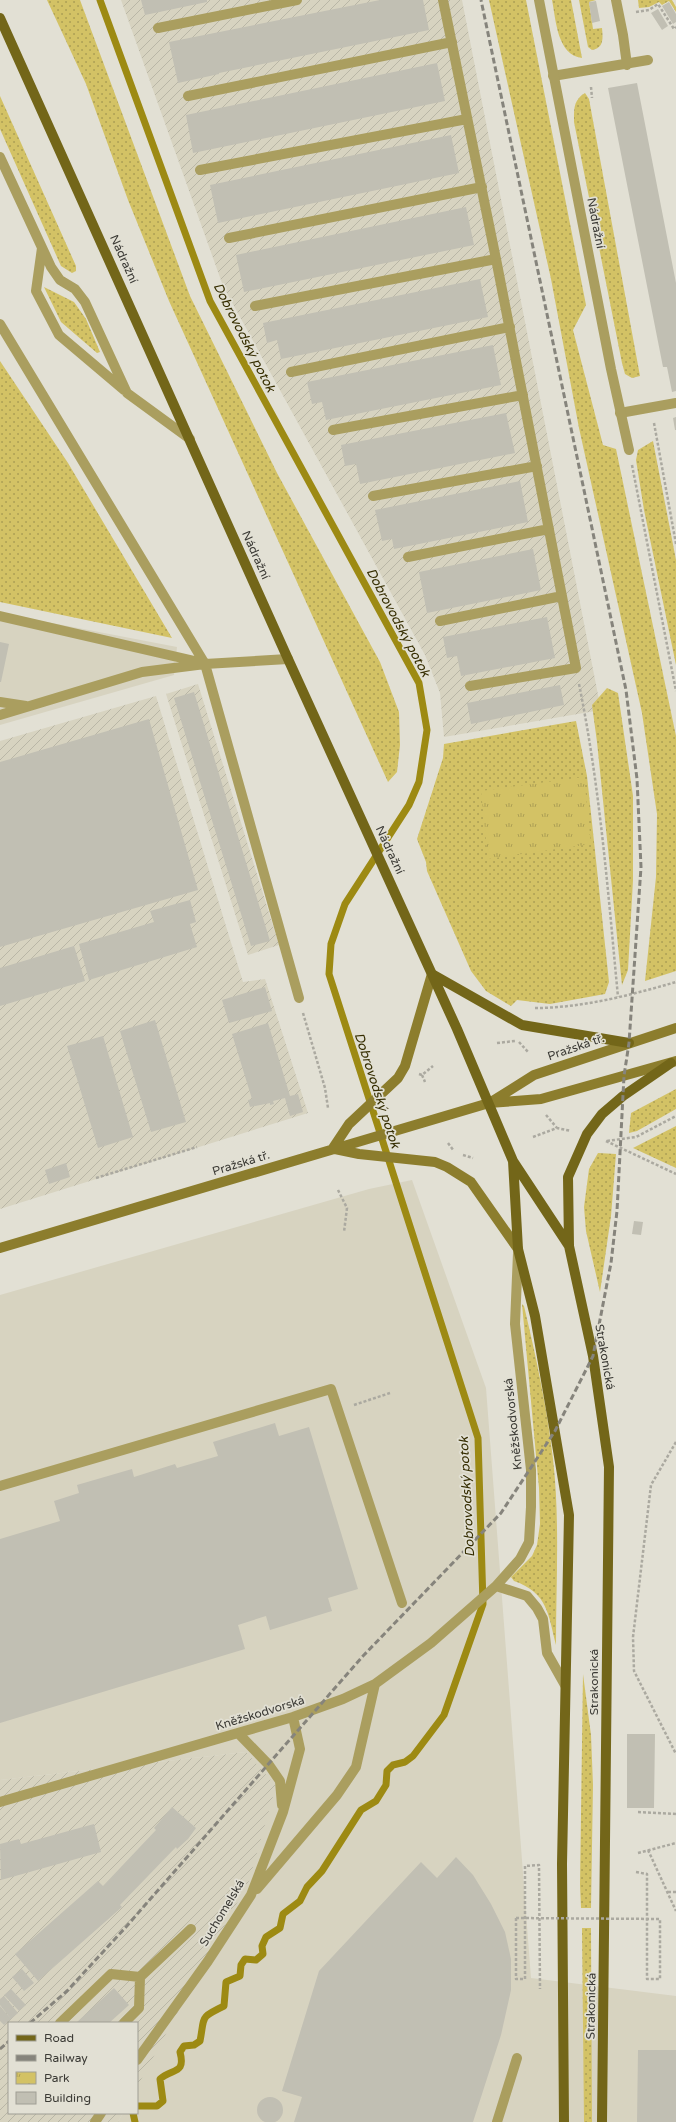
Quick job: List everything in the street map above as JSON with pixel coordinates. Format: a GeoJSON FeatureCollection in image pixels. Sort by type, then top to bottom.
{"type":"FeatureCollection","features":[{"type":"Feature","properties":{"kind":"main road","name":"Nádražní"},"geometry":{"type":"LineString","coordinates":[[0,18],[288,659],[398,898],[489,1103]]}},
{"type":"Feature","properties":{"kind":"main road"},"geometry":{"type":"LineString","coordinates":[[518,1249],[471,1182],[447,1167],[435,1162],[359,1154],[333,1148],[350,1124],[398,1078],[405,1066],[432,974],[522,1025],[629,1043]]}},
{"type":"Feature","properties":{"kind":"main road","name":"Pražská tř."},"geometry":{"type":"LineString","coordinates":[[489,1103],[534,1075],[676,1028]]}},
{"type":"Feature","properties":{"kind":"main road"},"geometry":{"type":"LineString","coordinates":[[569,1246],[568,1178],[587,1134],[602,1114],[623,1096],[673,1062]]}},
{"type":"Feature","properties":{"kind":"main road","name":"Pražská tř."},"geometry":{"type":"LineString","coordinates":[[0,1248],[333,1148],[489,1103],[540,1099],[673,1062]]}},
{"type":"Feature","properties":{"kind":"main road"},"geometry":{"type":"LineString","coordinates":[[489,1103],[512,1161],[569,1246]]}},
{"type":"Feature","properties":{"kind":"main road"},"geometry":{"type":"LineString","coordinates":[[512,1161],[518,1249],[535,1316],[569,1515],[562,1864],[564,2122]]}},
{"type":"Feature","properties":{"kind":"main road","name":"Strakonická"},"geometry":{"type":"LineString","coordinates":[[569,1246],[593,1356],[609,1466],[602,2122]]}},
{"type":"Feature","properties":{"kind":"street"},"geometry":{"type":"LineString","coordinates":[[158,28],[297,0]]}},
{"type":"Feature","properties":{"kind":"street"},"geometry":{"type":"LineString","coordinates":[[443,0],[510,327],[576,668],[470,686]]}},
{"type":"Feature","properties":{"kind":"street","name":"Nádražní"},"geometry":{"type":"LineString","coordinates":[[539,0],[620,413],[629,450]]}},
{"type":"Feature","properties":{"kind":"street"},"geometry":{"type":"LineString","coordinates":[[616,0],[627,64]]}},
{"type":"Feature","properties":{"kind":"street"},"geometry":{"type":"LineString","coordinates":[[188,96],[452,42]]}},
{"type":"Feature","properties":{"kind":"street"},"geometry":{"type":"LineString","coordinates":[[554,76],[648,60]]}},
{"type":"Feature","properties":{"kind":"street"},"geometry":{"type":"LineString","coordinates":[[200,170],[467,119]]}},
{"type":"Feature","properties":{"kind":"street"},"geometry":{"type":"LineString","coordinates":[[0,157],[42,248],[60,280],[75,289],[85,302],[127,393]]}},
{"type":"Feature","properties":{"kind":"street"},"geometry":{"type":"LineString","coordinates":[[230,238],[482,187]]}},
{"type":"Feature","properties":{"kind":"street"},"geometry":{"type":"LineString","coordinates":[[42,248],[36,291],[59,335],[127,393],[190,439]]}},
{"type":"Feature","properties":{"kind":"street"},"geometry":{"type":"LineString","coordinates":[[255,306],[496,259]]}},
{"type":"Feature","properties":{"kind":"street"},"geometry":{"type":"LineString","coordinates":[[0,324],[205,664],[299,998]]}},
{"type":"Feature","properties":{"kind":"street"},"geometry":{"type":"LineString","coordinates":[[291,372],[510,327]]}},
{"type":"Feature","properties":{"kind":"street"},"geometry":{"type":"LineString","coordinates":[[333,430],[523,395]]}},
{"type":"Feature","properties":{"kind":"street"},"geometry":{"type":"LineString","coordinates":[[620,413],[676,403]]}},
{"type":"Feature","properties":{"kind":"street"},"geometry":{"type":"LineString","coordinates":[[373,496],[536,466]]}},
{"type":"Feature","properties":{"kind":"street"},"geometry":{"type":"LineString","coordinates":[[408,557],[549,529]]}},
{"type":"Feature","properties":{"kind":"street"},"geometry":{"type":"LineString","coordinates":[[440,621],[562,596]]}},
{"type":"Feature","properties":{"kind":"street"},"geometry":{"type":"LineString","coordinates":[[0,616],[205,664]]}},
{"type":"Feature","properties":{"kind":"street"},"geometry":{"type":"LineString","coordinates":[[0,715],[142,672],[205,664],[288,659]]}},
{"type":"Feature","properties":{"kind":"street"},"geometry":{"type":"LineString","coordinates":[[0,702],[28,707]]}},
{"type":"Feature","properties":{"kind":"street","name":"Kněžskodvorská"},"geometry":{"type":"LineString","coordinates":[[0,1802],[293,1717],[343,1699],[374,1684],[431,1642],[495,1587],[520,1559],[529,1542],[531,1470],[514,1324],[518,1249]]}},
{"type":"Feature","properties":{"kind":"street"},"geometry":{"type":"LineString","coordinates":[[0,1486],[331,1389],[402,1604]]}},
{"type":"Feature","properties":{"kind":"street"},"geometry":{"type":"LineString","coordinates":[[495,1587],[527,1596],[537,1608],[543,1620],[547,1653],[565,1685]]}},
{"type":"Feature","properties":{"kind":"street"},"geometry":{"type":"LineString","coordinates":[[251,1895],[337,1796],[356,1767],[374,1684]]}},
{"type":"Feature","properties":{"kind":"street","name":"Suchomelská"},"geometry":{"type":"LineString","coordinates":[[138,2059],[208,1961],[251,1895],[283,1812],[300,1749],[293,1717]]}},
{"type":"Feature","properties":{"kind":"street"},"geometry":{"type":"LineString","coordinates":[[238,1733],[269,1765],[280,1781],[283,1812]]}},
{"type":"Feature","properties":{"kind":"street"},"geometry":{"type":"LineString","coordinates":[[125,2022],[139,2008],[140,1977],[191,1929]]}},
{"type":"Feature","properties":{"kind":"street"},"geometry":{"type":"LineString","coordinates":[[61,2022],[111,1974],[140,1977]]}},
{"type":"Feature","properties":{"kind":"street"},"geometry":{"type":"LineString","coordinates":[[497,2122],[517,2058]]}},
{"type":"Feature","properties":{"kind":"path"},"geometry":{"type":"LineString","coordinates":[[636,12],[649,10],[658,4],[674,29],[676,27]]}},
{"type":"Feature","properties":{"kind":"path"},"geometry":{"type":"LineString","coordinates":[[591,84],[592,98]]}},
{"type":"Feature","properties":{"kind":"path"},"geometry":{"type":"LineString","coordinates":[[651,407],[676,544]]}},
{"type":"Feature","properties":{"kind":"path"},"geometry":{"type":"LineString","coordinates":[[629,450],[676,690]]}},
{"type":"Feature","properties":{"kind":"path"},"geometry":{"type":"LineString","coordinates":[[576,668],[591,744],[602,826],[618,997]]}},
{"type":"Feature","properties":{"kind":"path"},"geometry":{"type":"LineString","coordinates":[[534,1008],[552,1008],[618,997],[676,982]]}},
{"type":"Feature","properties":{"kind":"path"},"geometry":{"type":"LineString","coordinates":[[299,998],[325,1088],[328,1108]]}},
{"type":"Feature","properties":{"kind":"path"},"geometry":{"type":"LineString","coordinates":[[497,1043],[517,1040],[528,1052]]}},
{"type":"Feature","properties":{"kind":"path"},"geometry":{"type":"LineString","coordinates":[[422,1075],[426,1082]]}},
{"type":"Feature","properties":{"kind":"path"},"geometry":{"type":"LineString","coordinates":[[533,1138],[557,1128],[544,1114]]}},
{"type":"Feature","properties":{"kind":"path"},"geometry":{"type":"LineString","coordinates":[[676,1116],[636,1137],[606,1141],[676,1174]]}},
{"type":"Feature","properties":{"kind":"path"},"geometry":{"type":"LineString","coordinates":[[96,1178],[197,1147]]}},
{"type":"Feature","properties":{"kind":"path"},"geometry":{"type":"LineString","coordinates":[[338,1190],[347,1208],[344,1232]]}},
{"type":"Feature","properties":{"kind":"path"},"geometry":{"type":"LineString","coordinates":[[338,1410],[390,1393]]}},
{"type":"Feature","properties":{"kind":"path"},"geometry":{"type":"LineString","coordinates":[[676,1442],[652,1485],[633,1637],[634,1671],[676,1754]]}},
{"type":"Feature","properties":{"kind":"path"},"geometry":{"type":"LineString","coordinates":[[638,1812],[676,1814]]}},
{"type":"Feature","properties":{"kind":"path"},"geometry":{"type":"LineString","coordinates":[[638,1853],[676,1843]]}},
{"type":"Feature","properties":{"kind":"path"},"geometry":{"type":"LineString","coordinates":[[648,1850],[676,1911]]}},
{"type":"Feature","properties":{"kind":"path"},"geometry":{"type":"LineString","coordinates":[[540,1989],[539,1865],[525,1866],[525,1979],[516,1979],[516,1918],[660,1919],[660,1979],[647,1979],[646,1874],[636,1872]]}},
{"type":"Feature","properties":{"kind":"path"},"geometry":{"type":"LineString","coordinates":[[667,1892],[676,1892]]}},
{"type":"Feature","properties":{"kind":"shaded area"},"geometry":{"type":"Polygon","coordinates":[[[121,0],[462,0],[601,710],[444,737],[440,693],[425,655],[223,286],[121,0]]]}},
{"type":"Feature","properties":{"kind":"shaded area"},"geometry":{"type":"Polygon","coordinates":[[[0,613],[177,647],[174,675],[0,725],[0,613]]]}},
{"type":"Feature","properties":{"kind":"shaded area"},"geometry":{"type":"Polygon","coordinates":[[[198,684],[279,945],[248,955],[166,694],[198,684]]]}},
{"type":"Feature","properties":{"kind":"shaded area"},"geometry":{"type":"Polygon","coordinates":[[[156,696],[243,982],[265,979],[308,1113],[0,1209],[0,741],[156,696]]]}},
{"type":"Feature","properties":{"kind":"shaded area"},"geometry":{"type":"Polygon","coordinates":[[[412,1180],[486,1388],[531,1978],[676,1996],[676,2122],[118,2122],[122,2114],[138,2114],[138,2084],[246,1752],[0,1780],[0,1295],[369,1189],[412,1180]]]}},
{"type":"Feature","properties":{"kind":"shaded area"},"geometry":{"type":"Polygon","coordinates":[[[246,1752],[276,1786],[249,1881],[138,2085],[138,2022],[8,2022],[8,2114],[122,2114],[118,2122],[0,2122],[0,1780],[246,1752]]]}},
{"type":"Feature","properties":{"kind":"green space"},"geometry":{"type":"Polygon","coordinates":[[[47,0],[80,0],[190,296],[277,473],[380,662],[399,712],[400,745],[397,772],[388,782],[169,301],[128,200],[86,84],[47,0]]]}},
{"type":"Feature","properties":{"kind":"green space"},"geometry":{"type":"Polygon","coordinates":[[[489,0],[526,0],[586,305],[573,330],[603,445],[616,449],[676,736],[676,971],[645,981],[656,877],[657,814],[642,713],[579,428],[551,279],[489,0]]]}},
{"type":"Feature","properties":{"kind":"green space"},"geometry":{"type":"Polygon","coordinates":[[[552,0],[571,0],[582,58],[567,50],[563,44],[559,35],[552,0]]]}},
{"type":"Feature","properties":{"kind":"green space"},"geometry":{"type":"Polygon","coordinates":[[[579,0],[596,0],[589,2],[593,29],[602,28],[603,35],[601,45],[596,49],[592,50],[588,47],[579,0]]]}},
{"type":"Feature","properties":{"kind":"green space"},"geometry":{"type":"Polygon","coordinates":[[[638,0],[672,0],[676,7],[676,12],[669,1],[662,5],[659,2],[649,7],[639,8],[638,0]]]}},
{"type":"Feature","properties":{"kind":"green space"},"geometry":{"type":"Polygon","coordinates":[[[585,93],[589,99],[640,376],[632,378],[625,374],[622,363],[574,122],[574,109],[576,102],[585,93]]]}},
{"type":"Feature","properties":{"kind":"green space"},"geometry":{"type":"Polygon","coordinates":[[[0,96],[76,266],[76,271],[72,273],[61,266],[0,129],[0,96]]]}},
{"type":"Feature","properties":{"kind":"green space"},"geometry":{"type":"Polygon","coordinates":[[[44,287],[74,302],[86,319],[100,352],[97,353],[61,322],[44,287]]]}},
{"type":"Feature","properties":{"kind":"green space"},"geometry":{"type":"Polygon","coordinates":[[[0,361],[68,463],[172,638],[0,602],[0,361]]]}},
{"type":"Feature","properties":{"kind":"green space"},"geometry":{"type":"Polygon","coordinates":[[[653,441],[676,560],[676,665],[644,510],[636,460],[638,450],[653,441]]]}},
{"type":"Feature","properties":{"kind":"green space"},"geometry":{"type":"Polygon","coordinates":[[[607,688],[618,693],[633,796],[633,880],[628,970],[622,985],[592,705],[607,688]]]}},
{"type":"Feature","properties":{"kind":"green space"},"geometry":{"type":"Polygon","coordinates":[[[576,721],[587,776],[609,982],[605,994],[550,1004],[517,1000],[511,1006],[486,991],[471,971],[427,871],[426,862],[417,839],[443,758],[444,744],[576,721]]]}},
{"type":"Feature","properties":{"kind":"green space"},"geometry":{"type":"Polygon","coordinates":[[[584,777],[591,844],[488,859],[481,791],[584,777]]]}},
{"type":"Feature","properties":{"kind":"green space"},"geometry":{"type":"Polygon","coordinates":[[[676,1089],[676,1109],[637,1131],[629,1133],[631,1113],[676,1089]]]}},
{"type":"Feature","properties":{"kind":"green space"},"geometry":{"type":"Polygon","coordinates":[[[676,1126],[676,1168],[633,1148],[676,1126]]]}},
{"type":"Feature","properties":{"kind":"green space"},"geometry":{"type":"Polygon","coordinates":[[[598,1153],[616,1154],[611,1216],[600,1292],[586,1231],[584,1207],[589,1169],[598,1153]]]}},
{"type":"Feature","properties":{"kind":"green space"},"geometry":{"type":"Polygon","coordinates":[[[522,1304],[524,1306],[541,1382],[553,1459],[557,1528],[556,1645],[548,1614],[540,1598],[525,1586],[514,1581],[511,1577],[532,1556],[537,1545],[540,1524],[539,1488],[522,1304]]]}},
{"type":"Feature","properties":{"kind":"green space"},"geometry":{"type":"Polygon","coordinates":[[[583,1674],[591,1735],[593,1785],[591,1908],[581,1908],[580,1885],[583,1674]]]}},
{"type":"Feature","properties":{"kind":"green space"},"geometry":{"type":"Polygon","coordinates":[[[582,1928],[591,1928],[592,2122],[584,2122],[582,1928]]]}},
{"type":"Feature","properties":{"kind":"building"},"geometry":{"type":"Polygon","coordinates":[[[141,0],[207,0],[207,2],[145,15],[141,0]]]}},
{"type":"Feature","properties":{"kind":"building"},"geometry":{"type":"Polygon","coordinates":[[[380,0],[423,0],[429,30],[219,73],[178,83],[169,42],[380,0]]]}},
{"type":"Feature","properties":{"kind":"building"},"geometry":{"type":"Polygon","coordinates":[[[596,1],[600,21],[592,23],[589,2],[596,1]]]}},
{"type":"Feature","properties":{"kind":"building"},"geometry":{"type":"Polygon","coordinates":[[[669,2],[676,14],[676,22],[673,24],[662,6],[669,2]]]}},
{"type":"Feature","properties":{"kind":"building"},"geometry":{"type":"Polygon","coordinates":[[[658,9],[668,26],[662,30],[651,13],[658,9]]]}},
{"type":"Feature","properties":{"kind":"building"},"geometry":{"type":"Polygon","coordinates":[[[437,63],[445,101],[193,153],[186,115],[437,63]]]}},
{"type":"Feature","properties":{"kind":"building"},"geometry":{"type":"Polygon","coordinates":[[[637,83],[676,283],[676,391],[672,392],[667,367],[663,367],[608,88],[637,83]]]}},
{"type":"Feature","properties":{"kind":"building"},"geometry":{"type":"Polygon","coordinates":[[[451,135],[459,173],[218,223],[210,185],[451,135]]]}},
{"type":"Feature","properties":{"kind":"building"},"geometry":{"type":"Polygon","coordinates":[[[466,207],[474,245],[244,292],[236,255],[466,207]]]}},
{"type":"Feature","properties":{"kind":"building"},"geometry":{"type":"Polygon","coordinates":[[[480,279],[488,317],[281,359],[277,340],[267,343],[263,323],[480,279]]]}},
{"type":"Feature","properties":{"kind":"building"},"geometry":{"type":"Polygon","coordinates":[[[493,345],[501,385],[326,420],[322,402],[312,404],[307,382],[493,345]]]}},
{"type":"Feature","properties":{"kind":"building"},"geometry":{"type":"Polygon","coordinates":[[[506,413],[515,453],[360,484],[356,464],[345,466],[341,445],[506,413]]]}},
{"type":"Feature","properties":{"kind":"building"},"geometry":{"type":"Polygon","coordinates":[[[676,417],[676,430],[675,430],[673,418],[676,417]]]}},
{"type":"Feature","properties":{"kind":"building"},"geometry":{"type":"Polygon","coordinates":[[[520,481],[528,522],[394,549],[392,539],[382,541],[375,510],[520,481]]]}},
{"type":"Feature","properties":{"kind":"building"},"geometry":{"type":"Polygon","coordinates":[[[533,549],[541,590],[427,613],[419,572],[533,549]]]}},
{"type":"Feature","properties":{"kind":"building"},"geometry":{"type":"Polygon","coordinates":[[[547,617],[555,658],[461,676],[457,656],[447,658],[443,637],[547,617]]]}},
{"type":"Feature","properties":{"kind":"building"},"geometry":{"type":"Polygon","coordinates":[[[0,642],[9,644],[1,682],[0,682],[0,642]]]}},
{"type":"Feature","properties":{"kind":"building"},"geometry":{"type":"Polygon","coordinates":[[[560,685],[564,705],[471,724],[467,703],[560,685]]]}},
{"type":"Feature","properties":{"kind":"building"},"geometry":{"type":"Polygon","coordinates":[[[194,692],[270,941],[251,946],[174,698],[194,692]]]}},
{"type":"Feature","properties":{"kind":"building"},"geometry":{"type":"Polygon","coordinates":[[[149,719],[198,890],[0,947],[0,762],[149,719]]]}},
{"type":"Feature","properties":{"kind":"building"},"geometry":{"type":"Polygon","coordinates":[[[190,900],[196,922],[190,924],[197,947],[89,980],[79,944],[154,922],[150,911],[190,900]]]}},
{"type":"Feature","properties":{"kind":"building"},"geometry":{"type":"Polygon","coordinates":[[[74,946],[85,981],[0,1006],[0,968],[74,946]]]}},
{"type":"Feature","properties":{"kind":"building"},"geometry":{"type":"Polygon","coordinates":[[[265,987],[272,1011],[229,1023],[222,1000],[265,987]]]}},
{"type":"Feature","properties":{"kind":"building"},"geometry":{"type":"Polygon","coordinates":[[[155,1020],[186,1122],[151,1132],[120,1031],[155,1020]]]}},
{"type":"Feature","properties":{"kind":"building"},"geometry":{"type":"Polygon","coordinates":[[[268,1023],[290,1096],[298,1094],[303,1112],[290,1116],[285,1098],[273,1101],[274,1104],[270,1105],[270,1103],[250,1107],[248,1100],[252,1099],[232,1034],[268,1023]]]}},
{"type":"Feature","properties":{"kind":"building"},"geometry":{"type":"Polygon","coordinates":[[[103,1036],[133,1137],[98,1148],[67,1046],[103,1036]]]}},
{"type":"Feature","properties":{"kind":"building"},"geometry":{"type":"Polygon","coordinates":[[[66,1163],[70,1177],[49,1184],[45,1170],[66,1163]]]}},
{"type":"Feature","properties":{"kind":"building"},"geometry":{"type":"Polygon","coordinates":[[[634,1221],[643,1222],[641,1235],[632,1234],[634,1221]]]}},
{"type":"Feature","properties":{"kind":"building"},"geometry":{"type":"Polygon","coordinates":[[[275,1423],[279,1436],[309,1427],[358,1589],[328,1598],[332,1611],[270,1630],[266,1616],[238,1625],[245,1649],[0,1723],[0,1539],[60,1521],[54,1501],[79,1493],[77,1485],[132,1469],[134,1477],[175,1464],[177,1468],[218,1456],[213,1442],[275,1423]]]}},
{"type":"Feature","properties":{"kind":"building"},"geometry":{"type":"Polygon","coordinates":[[[627,1734],[655,1734],[654,1808],[627,1808],[627,1734]]]}},
{"type":"Feature","properties":{"kind":"building"},"geometry":{"type":"Polygon","coordinates":[[[172,1807],[196,1828],[188,1839],[177,1849],[176,1847],[120,1905],[122,1907],[38,1981],[15,1954],[98,1881],[103,1886],[156,1830],[154,1828],[172,1807]]]}},
{"type":"Feature","properties":{"kind":"building"},"geometry":{"type":"Polygon","coordinates":[[[94,1824],[101,1852],[1,1880],[0,1844],[19,1839],[21,1844],[94,1824]]]}},
{"type":"Feature","properties":{"kind":"building"},"geometry":{"type":"Polygon","coordinates":[[[456,1857],[473,1875],[491,1904],[505,1932],[511,1959],[511,1990],[501,2035],[473,2122],[294,2122],[302,2097],[282,2091],[319,1971],[421,1862],[437,1878],[456,1857]]]}},
{"type":"Feature","properties":{"kind":"building"},"geometry":{"type":"Polygon","coordinates":[[[22,1969],[34,1983],[24,1991],[12,1977],[22,1969]]]}},
{"type":"Feature","properties":{"kind":"building"},"geometry":{"type":"Polygon","coordinates":[[[114,1988],[129,2005],[110,2022],[77,2022],[114,1988]]]}},
{"type":"Feature","properties":{"kind":"building"},"geometry":{"type":"Polygon","coordinates":[[[11,1989],[26,2005],[19,2011],[4,1995],[11,1989]]]}},
{"type":"Feature","properties":{"kind":"building"},"geometry":{"type":"Polygon","coordinates":[[[4,1996],[18,2013],[11,2019],[0,2005],[0,1999],[4,1996]]]}},
{"type":"Feature","properties":{"kind":"building"},"geometry":{"type":"Polygon","coordinates":[[[0,2006],[11,2019],[4,2025],[0,2021],[0,2006]]]}},
{"type":"Feature","properties":{"kind":"building"},"geometry":{"type":"Polygon","coordinates":[[[638,2050],[676,2050],[676,2122],[637,2122],[638,2050]]]}},
{"type":"Feature","properties":{"kind":"building"},"geometry":{"type":"Polygon","coordinates":[[[270,2097],[280,2100],[283,2110],[280,2120],[270,2123],[260,2120],[257,2110],[260,2100],[270,2097]]]}},
{"type":"Feature","properties":{"kind":"waterway","name":"Dobrovodský potok"},"geometry":{"type":"LineString","coordinates":[[100,0],[210,301],[419,683],[427,730],[419,782],[409,805],[345,904],[331,944],[329,974],[478,1438],[483,1604],[444,1715],[413,1756],[405,1762],[393,1765],[387,1771],[386,1785],[376,1801],[361,1810],[322,1871],[307,1887],[300,1901],[283,1914],[280,1928],[266,1937],[262,1946],[263,1954],[256,1960],[245,1959],[241,1965],[240,1976],[226,1982],[224,2006],[210,2013],[204,2019],[200,2041],[194,2045],[184,2046],[180,2052],[181,2064],[179,2068],[160,2079],[163,2101],[157,2106],[138,2106]]}},
{"type":"Feature","properties":{"kind":"waterway","name":"Dobrovodský potok"},"geometry":{"type":"LineString","coordinates":[[133,2114],[135,2122]]}},
{"type":"Feature","properties":{"kind":"railway"},"geometry":{"type":"LineString","coordinates":[[31,2022],[67,1991],[125,1928],[363,1656],[501,1513],[555,1431],[593,1356],[611,1263],[617,1211],[624,1076],[629,1043],[641,867],[637,779],[626,690],[481,0]]}},
{"type":"Feature","properties":{"kind":"railway"},"geometry":{"type":"LineString","coordinates":[[0,2049],[8,2042]]}}]}
